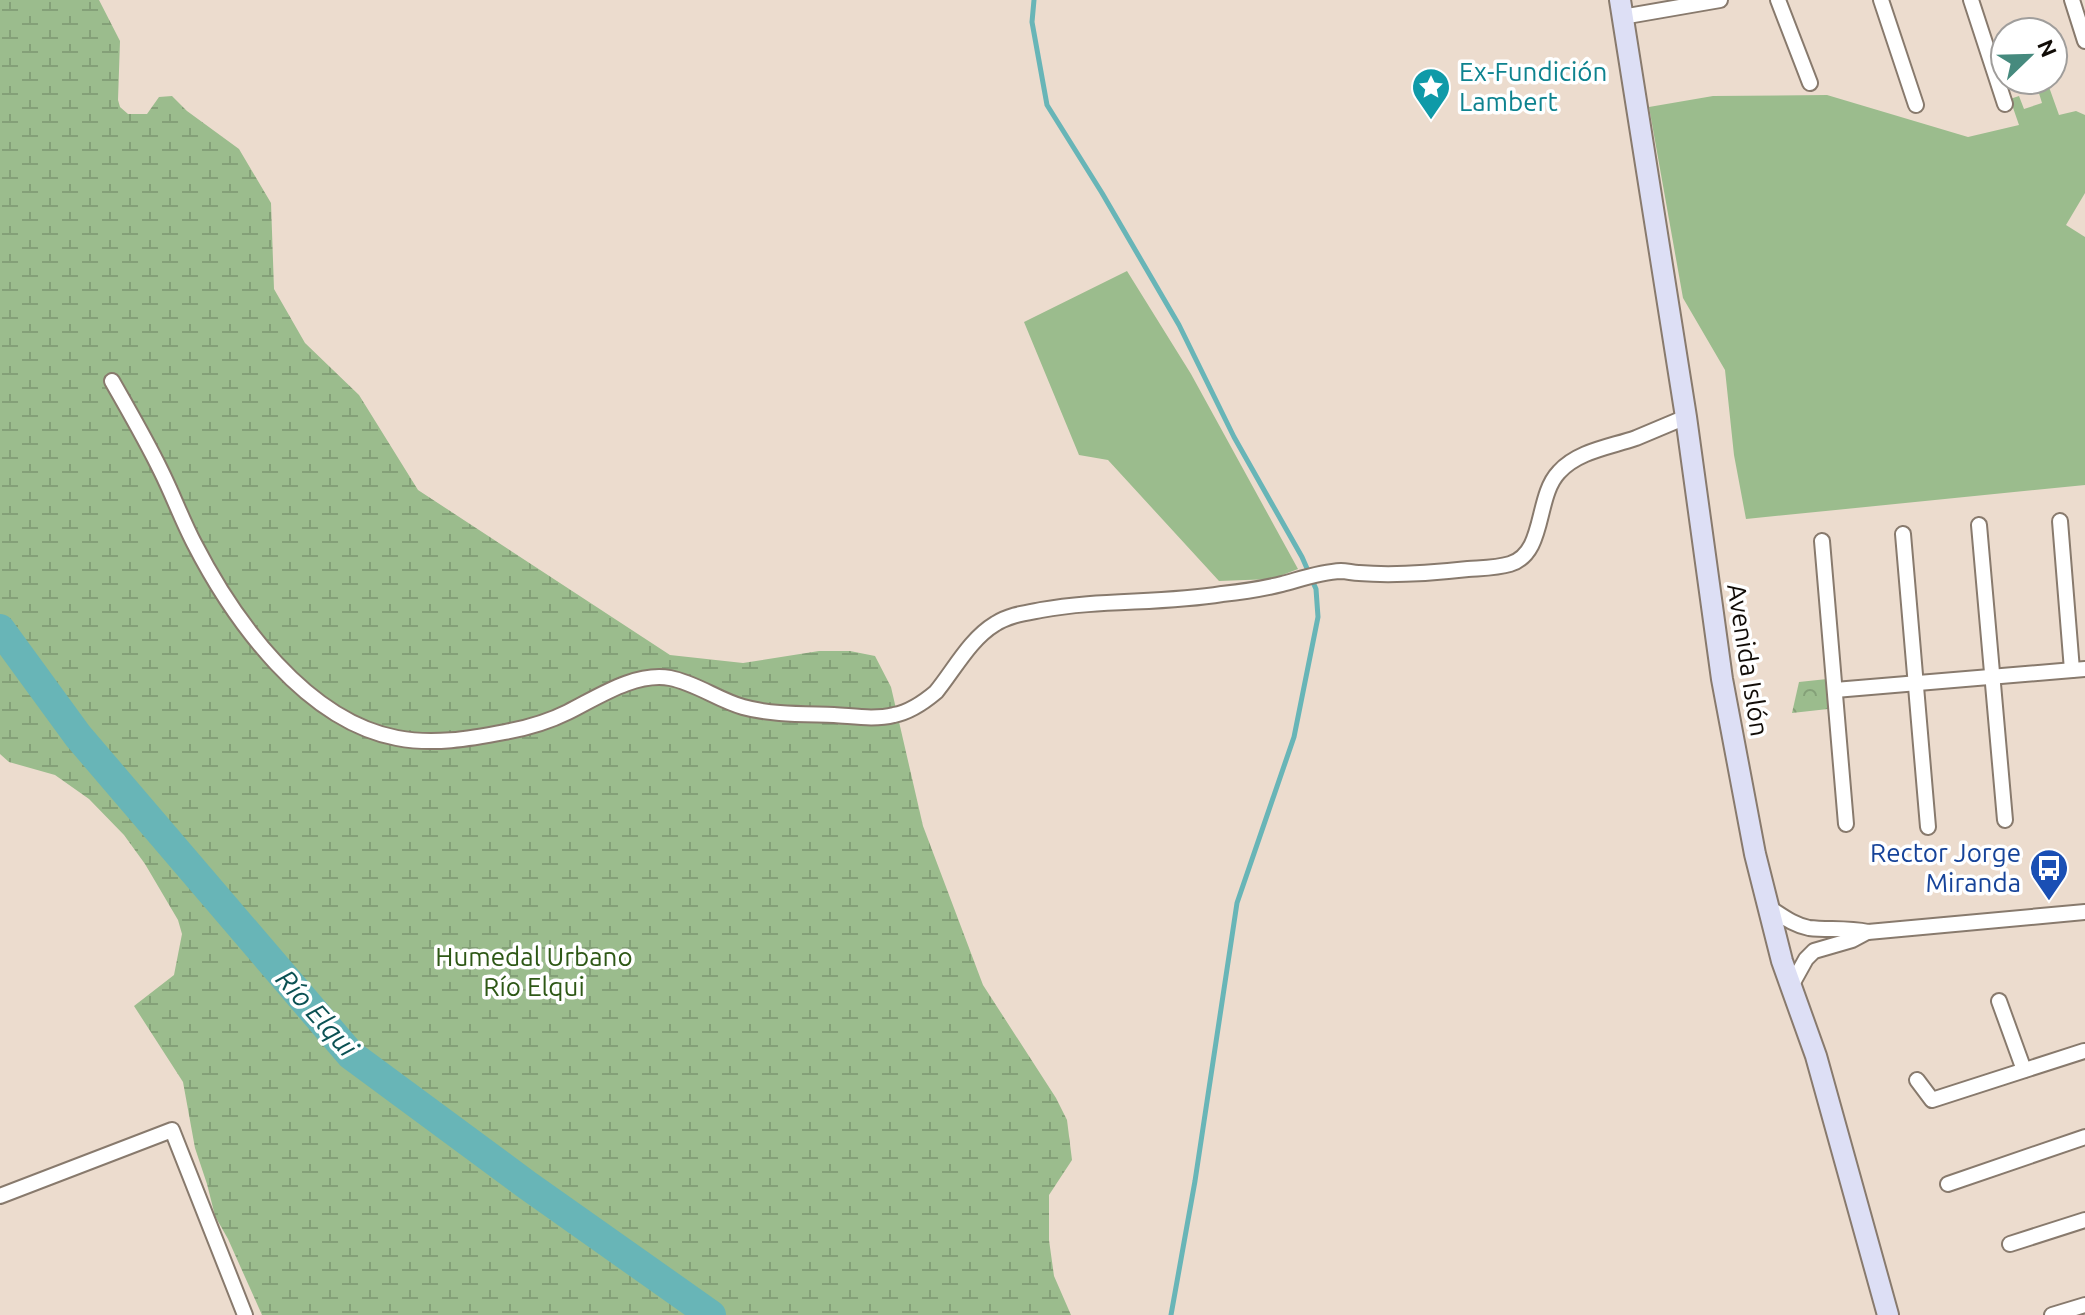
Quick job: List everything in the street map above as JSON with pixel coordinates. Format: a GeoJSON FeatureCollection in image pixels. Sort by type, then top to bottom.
{"type":"FeatureCollection","features":[{"type":"Feature","properties":{"kind":"main road","name":"Avenida Islón"},"geometry":{"type":"LineString","coordinates":[[1621,9],[1686,417],[1722,679],[1755,854],[1791,986],[1816,1056],[1888,1315]]}},
{"type":"Feature","properties":{"kind":"street"},"geometry":{"type":"LineString","coordinates":[[1621,9],[1720,0]]}},
{"type":"Feature","properties":{"kind":"street"},"geometry":{"type":"LineString","coordinates":[[1778,0],[1810,83]]}},
{"type":"Feature","properties":{"kind":"street"},"geometry":{"type":"LineString","coordinates":[[1881,0],[1916,105]]}},
{"type":"Feature","properties":{"kind":"street"},"geometry":{"type":"LineString","coordinates":[[1971,0],[2005,104]]}},
{"type":"Feature","properties":{"kind":"street"},"geometry":{"type":"LineString","coordinates":[[2072,0],[2085,41]]}},
{"type":"Feature","properties":{"kind":"street"},"geometry":{"type":"LineString","coordinates":[[112,381],[143,435],[208,569],[248,628],[287,675],[316,701],[366,730],[398,739],[432,742],[525,728],[568,712],[612,690],[657,677],[678,680],[756,710],[873,717],[896,715],[927,700],[980,636],[1007,618],[1066,605],[1168,601],[1219,595],[1341,571],[1359,574],[1450,571],[1507,565],[1515,562],[1531,546],[1547,490],[1567,464],[1686,417]]}},
{"type":"Feature","properties":{"kind":"street"},"geometry":{"type":"LineString","coordinates":[[1835,690],[2079,670],[2060,521]]}},
{"type":"Feature","properties":{"kind":"street"},"geometry":{"type":"LineString","coordinates":[[1979,525],[2005,820]]}},
{"type":"Feature","properties":{"kind":"street"},"geometry":{"type":"LineString","coordinates":[[1903,534],[1928,827]]}},
{"type":"Feature","properties":{"kind":"street"},"geometry":{"type":"LineString","coordinates":[[1822,541],[1846,824]]}},
{"type":"Feature","properties":{"kind":"street"},"geometry":{"type":"LineString","coordinates":[[1768,907],[1791,922],[1808,928],[1848,928],[1868,932],[2085,912]]}},
{"type":"Feature","properties":{"kind":"street"},"geometry":{"type":"LineString","coordinates":[[1791,986],[1814,951],[1868,932]]}},
{"type":"Feature","properties":{"kind":"street"},"geometry":{"type":"LineString","coordinates":[[1999,1001],[2024,1070]]}},
{"type":"Feature","properties":{"kind":"street"},"geometry":{"type":"LineString","coordinates":[[1917,1080],[1932,1100],[2085,1050],[2085,1061]]}},
{"type":"Feature","properties":{"kind":"street"},"geometry":{"type":"LineString","coordinates":[[0,1196],[172,1130],[245,1315]]}},
{"type":"Feature","properties":{"kind":"street"},"geometry":{"type":"LineString","coordinates":[[1948,1184],[2085,1137]]}},
{"type":"Feature","properties":{"kind":"street"},"geometry":{"type":"LineString","coordinates":[[2010,1244],[2085,1220]]}},
{"type":"Feature","properties":{"kind":"street"},"geometry":{"type":"LineString","coordinates":[[2052,1315],[2085,1305]]}},
{"type":"Feature","properties":{"kind":"green space","name":"Humedal Urbano Río Elqui"},"geometry":{"type":"Polygon","coordinates":[[[0,0],[99,0],[120,41],[120,107],[128,114],[147,114],[159,97],[172,96],[187,111],[239,149],[271,203],[274,289],[305,343],[359,395],[418,490],[670,655],[743,663],[819,651],[850,651],[875,656],[891,687],[923,826],[983,985],[1067,1120],[1072,1160],[1049,1195],[1049,1240],[1054,1276],[1071,1315],[262,1315],[215,1216],[195,1148],[183,1082],[134,1006],[174,975],[182,934],[178,920],[124,835],[89,799],[55,775],[9,762],[0,754],[0,0]]]}},
{"type":"Feature","properties":{"kind":"green space"},"geometry":{"type":"Polygon","coordinates":[[[1827,95],[1968,137],[2019,125],[2010,99],[2019,96],[2024,109],[2042,103],[2040,96],[2052,96],[2059,115],[2076,111],[2085,115],[2085,193],[2066,225],[2085,237],[2085,485],[1746,519],[1734,455],[1725,370],[1683,298],[1649,107],[1713,96],[1827,95]]]}},
{"type":"Feature","properties":{"kind":"green space"},"geometry":{"type":"Polygon","coordinates":[[[1127,271],[1191,374],[1298,569],[1272,579],[1219,581],[1108,460],[1079,455],[1024,322],[1127,271]]]}},
{"type":"Feature","properties":{"kind":"green space"},"geometry":{"type":"Polygon","coordinates":[[[1827,679],[1828,709],[1792,713],[1799,682],[1827,679]]]}},
{"type":"Feature","properties":{"kind":"waterway"},"geometry":{"type":"LineString","coordinates":[[1034,0],[1032,22],[1047,105],[1179,325],[1234,437],[1302,557],[1316,589],[1318,617],[1294,737],[1237,903],[1195,1181],[1171,1315]]}},
{"type":"Feature","properties":{"kind":"waterway","name":"Río Elqui"},"geometry":{"type":"LineString","coordinates":[[0,629],[78,736],[351,1055],[711,1315]]}},
{"type":"Feature","properties":{"kind":"place","name":"Ex-Fundición Lambert"},"geometry":{"type":"Point","coordinates":[1431,121]}},
{"type":"Feature","properties":{"kind":"place","name":"Rector Jorge Miranda"},"geometry":{"type":"Point","coordinates":[2049,902]}}]}
